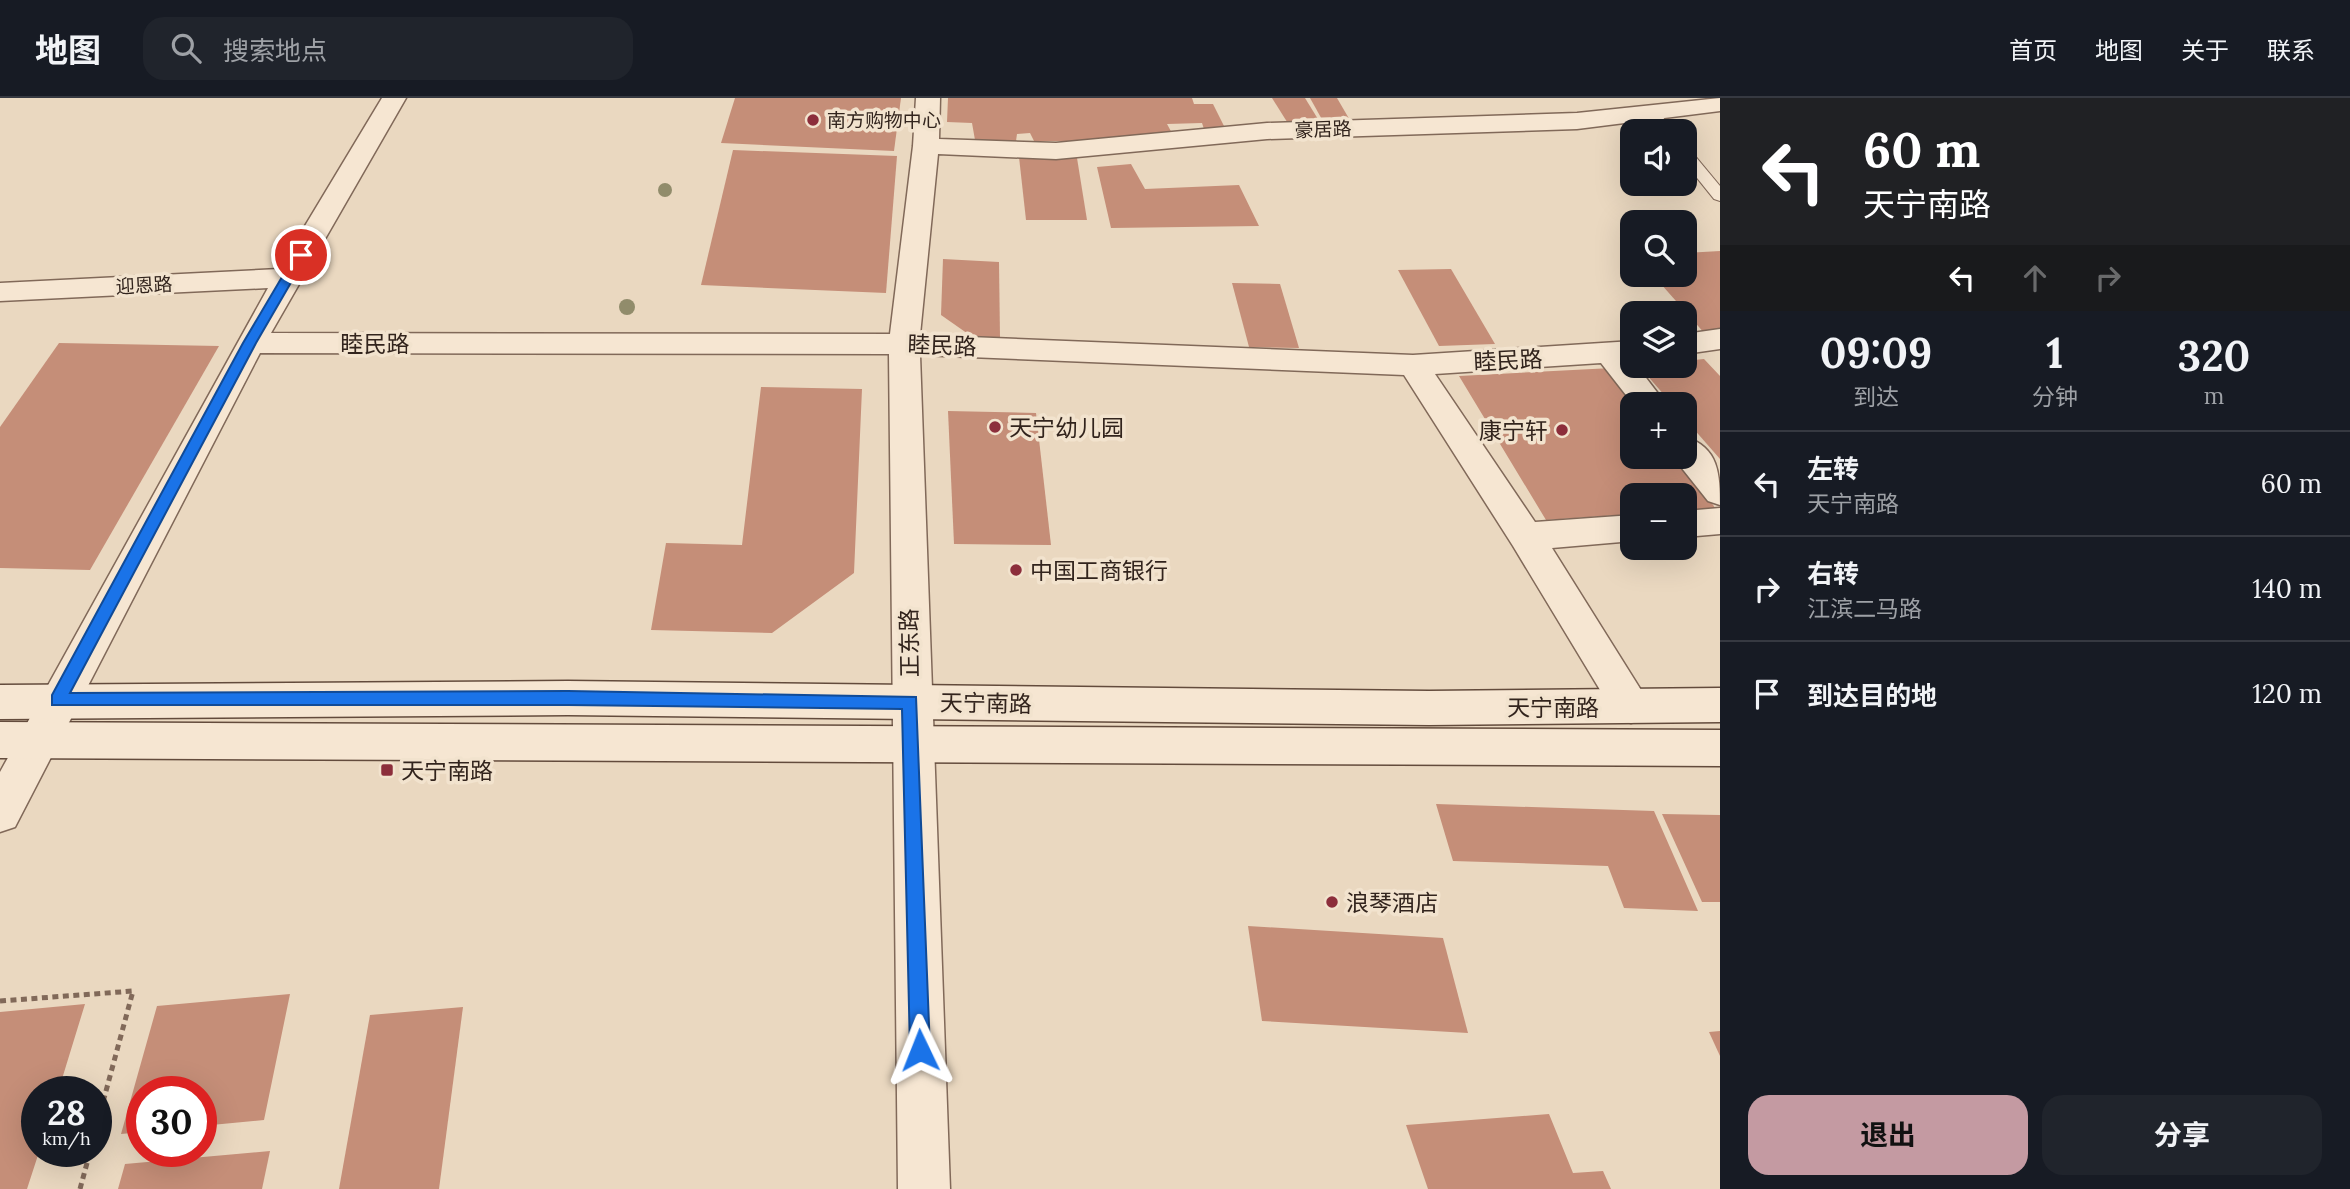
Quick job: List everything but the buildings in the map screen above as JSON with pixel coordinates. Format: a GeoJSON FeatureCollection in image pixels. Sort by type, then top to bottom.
{"type":"FeatureCollection","features":[{"type":"Feature","properties":{"kind":"street"},"geometry":{"type":"LineString","coordinates":[[0,813],[18,740],[57,700],[250,343],[394,98]]}},
{"type":"Feature","properties":{"kind":"street","name":"正东路"},"geometry":{"type":"LineString","coordinates":[[924,1189],[904,344],[926,146],[928,98]]}},
{"type":"Feature","properties":{"kind":"street","name":"豪居路"},"geometry":{"type":"LineString","coordinates":[[1670,119],[1720,104]]}},
{"type":"Feature","properties":{"kind":"street","name":"豪居路"},"geometry":{"type":"LineString","coordinates":[[926,146],[1056,151],[1267,131],[1620,122]]}},
{"type":"Feature","properties":{"kind":"street","name":"迎恩路"},"geometry":{"type":"LineString","coordinates":[[0,292],[288,278]]}},
{"type":"Feature","properties":{"kind":"street"},"geometry":{"type":"LineString","coordinates":[[1697,342],[1720,339]]}},
{"type":"Feature","properties":{"kind":"street","name":"睦民路"},"geometry":{"type":"LineString","coordinates":[[250,343],[904,344],[1413,365],[1620,352]]}},
{"type":"Feature","properties":{"kind":"street"},"geometry":{"type":"LineString","coordinates":[[1413,365],[1526,536],[1631,706]]}},
{"type":"Feature","properties":{"kind":"street"},"geometry":{"type":"LineString","coordinates":[[1697,464],[1720,492]]}},
{"type":"Feature","properties":{"kind":"street"},"geometry":{"type":"LineString","coordinates":[[1697,523],[1720,521]]}},
{"type":"Feature","properties":{"kind":"street"},"geometry":{"type":"LineString","coordinates":[[1526,536],[1620,529]]}},
{"type":"Feature","properties":{"kind":"street","name":"天宁南路"},"geometry":{"type":"LineString","coordinates":[[0,702],[568,698],[745,701],[911,723],[1140,745],[1716,754]]}},
{"type":"Feature","properties":{"kind":"street"},"geometry":{"type":"LineString","coordinates":[[740,746],[745,701]]}},
{"type":"Feature","properties":{"kind":"street"},"geometry":{"type":"LineString","coordinates":[[1134,704],[1140,745]]}},
{"type":"Feature","properties":{"kind":"street","name":"天宁南路"},"geometry":{"type":"LineString","coordinates":[[18,740],[740,746],[911,723],[1134,704],[1720,705]]}},
{"type":"Feature","properties":{"kind":"lane"},"geometry":{"type":"LineString","coordinates":[[1697,168],[1720,196]]}},
{"type":"Feature","properties":{"kind":"path"},"geometry":{"type":"LineString","coordinates":[[0,1001],[134,992],[111,1076]]}},
{"type":"Feature","properties":{"kind":"path"},"geometry":{"type":"LineString","coordinates":[[80,1189],[86,1167]]}},
{"type":"Feature","properties":{"kind":"place","name":"南方购物中心"},"geometry":{"type":"Point","coordinates":[813,120]}},
{"type":"Feature","properties":{"kind":"place","name":"天宁幼儿园"},"geometry":{"type":"Point","coordinates":[995,427]}},
{"type":"Feature","properties":{"kind":"place","name":"康宁轩"},"geometry":{"type":"Point","coordinates":[1562,430]}},
{"type":"Feature","properties":{"kind":"place","name":"中国工商银行"},"geometry":{"type":"Point","coordinates":[1016,570]}},
{"type":"Feature","properties":{"kind":"place","name":"天宁南路"},"geometry":{"type":"Point","coordinates":[387,770]}},
{"type":"Feature","properties":{"kind":"place","name":"浪琴酒店"},"geometry":{"type":"Point","coordinates":[1332,902]}},
{"type":"Feature","properties":{"kind":"route"},"geometry":{"type":"LineString","coordinates":[[301,255],[250,343],[57,700],[568,698],[910,702],[920,1050]]}}]}
